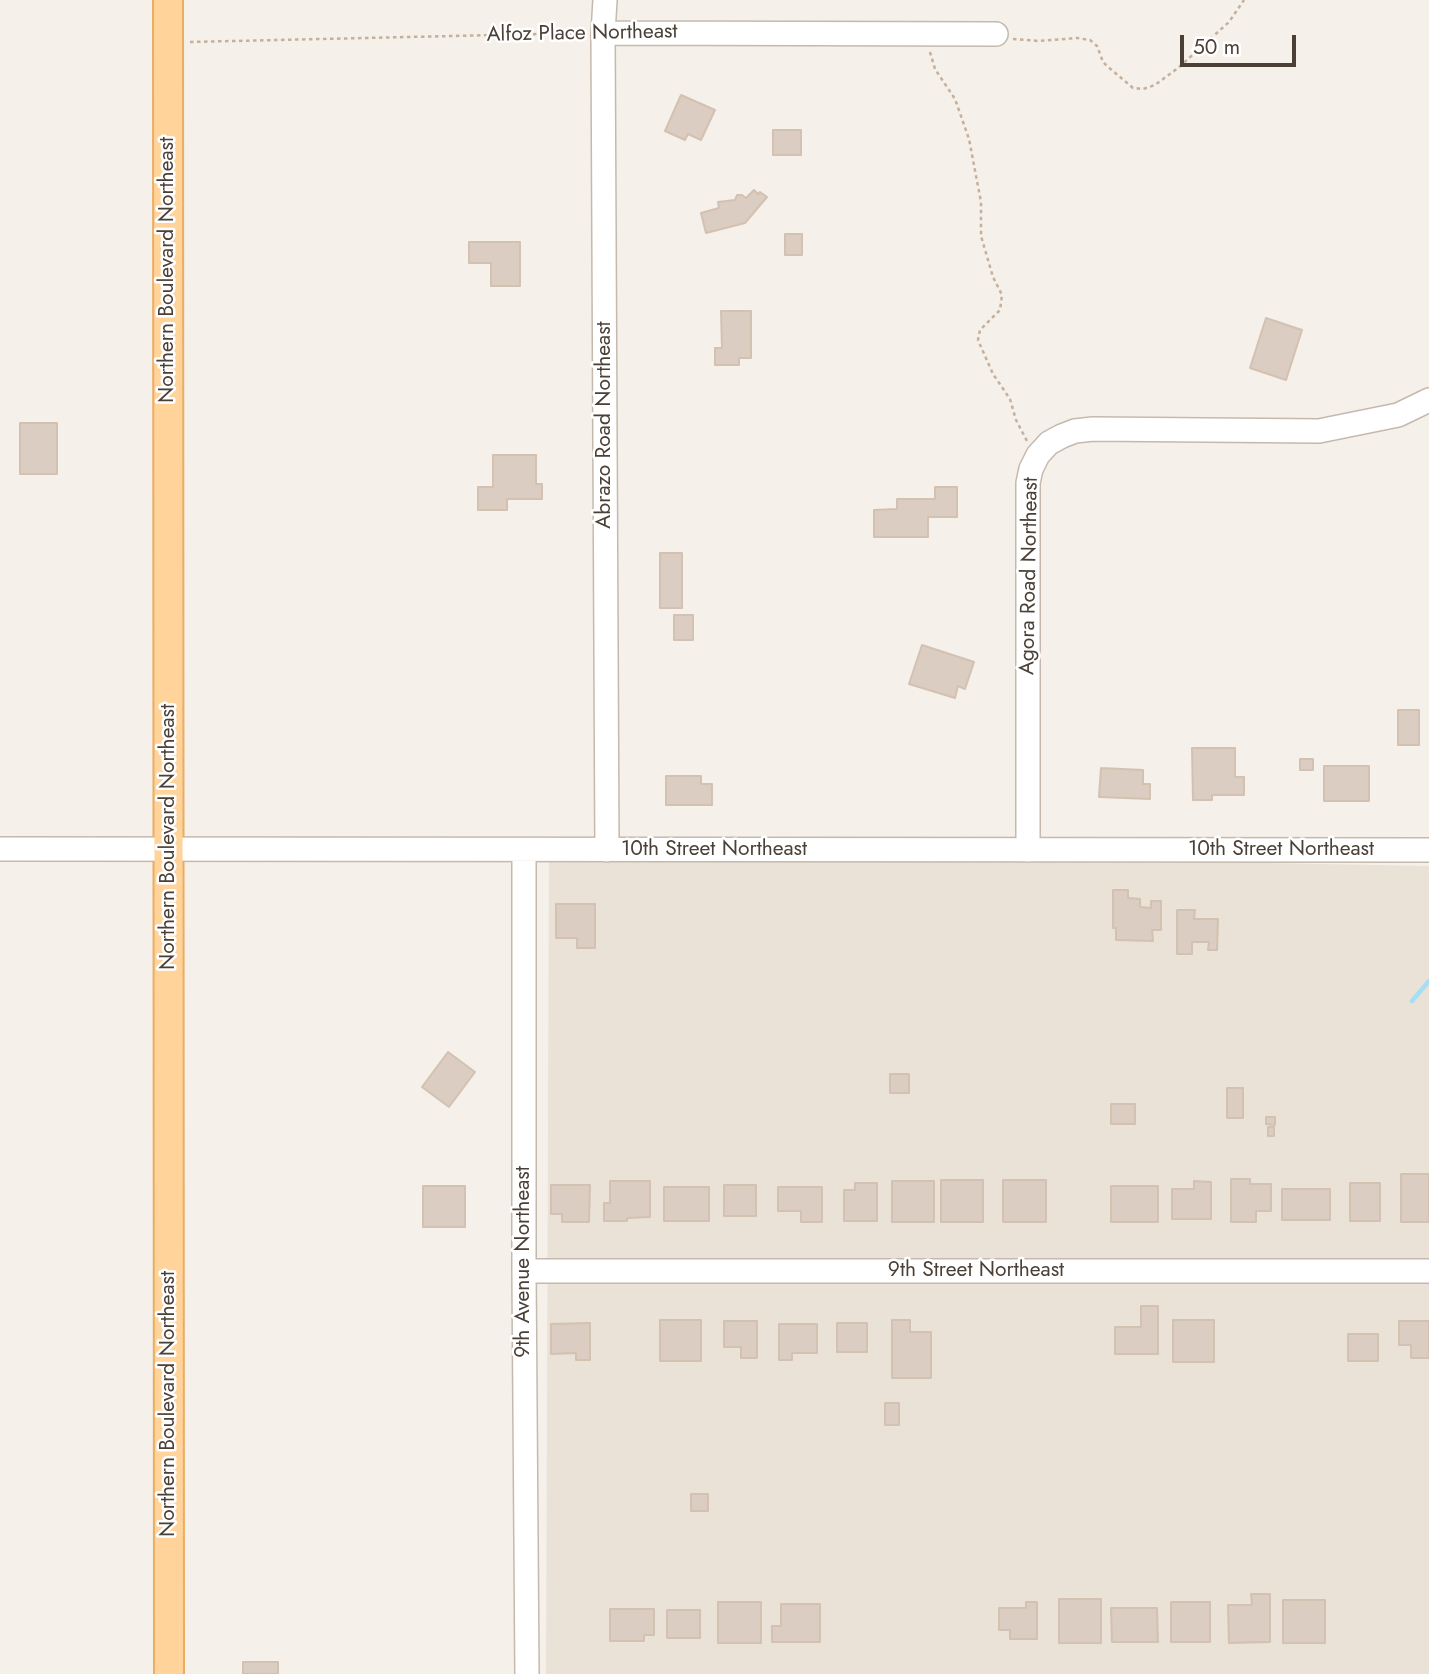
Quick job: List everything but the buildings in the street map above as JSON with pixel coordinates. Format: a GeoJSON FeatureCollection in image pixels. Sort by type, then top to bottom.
{"type":"FeatureCollection","features":[{"type":"Feature","properties":{"kind":"main road","name":"Northern Boulevard Northeast"},"geometry":{"type":"LineString","coordinates":[[168,0],[169,1674]]}},
{"type":"Feature","properties":{"kind":"street","name":"Abrazo Road Northeast"},"geometry":{"type":"LineString","coordinates":[[605,0],[607,850]]}},
{"type":"Feature","properties":{"kind":"street","name":"Alfoz Place Northeast"},"geometry":{"type":"LineString","coordinates":[[603,33],[996,34]]}},
{"type":"Feature","properties":{"kind":"street","name":"Agora Road Northeast"},"geometry":{"type":"LineString","coordinates":[[1027,850],[1028,483],[1038,455],[1049,443],[1075,431],[1319,431],[1398,415],[1429,400]]}},
{"type":"Feature","properties":{"kind":"street","name":"10th Street Northeast"},"geometry":{"type":"LineString","coordinates":[[0,849],[1429,850]]}},
{"type":"Feature","properties":{"kind":"street","name":"9th Avenue Northeast"},"geometry":{"type":"LineString","coordinates":[[524,850],[527,1674]]}},
{"type":"Feature","properties":{"kind":"street","name":"9th Street Northeast"},"geometry":{"type":"LineString","coordinates":[[524,1271],[1429,1271]]}},
{"type":"Feature","properties":{"kind":"path"},"geometry":{"type":"LineString","coordinates":[[996,34],[1019,40],[1090,40],[1097,46],[1107,66],[1133,88],[1143,89],[1165,79],[1178,68],[1229,22],[1244,0]]}},
{"type":"Feature","properties":{"kind":"path","name":"Alfoz Place Northeast"},"geometry":{"type":"LineString","coordinates":[[168,42],[603,33]]}},
{"type":"Feature","properties":{"kind":"path"},"geometry":{"type":"LineString","coordinates":[[928,34],[935,69],[954,99],[969,139],[981,202],[981,236],[993,276],[1002,295],[1000,310],[980,330],[978,340],[993,374],[1010,399],[1027,442],[1038,455]]}},
{"type":"Feature","properties":{"kind":"shaded area"},"geometry":{"type":"Polygon","coordinates":[[[549,850],[1429,866],[1429,1674],[546,1674],[549,850]]]}},
{"type":"Feature","properties":{"kind":"waterway"},"geometry":{"type":"LineString","coordinates":[[1412,1001],[1429,981]]}}]}
